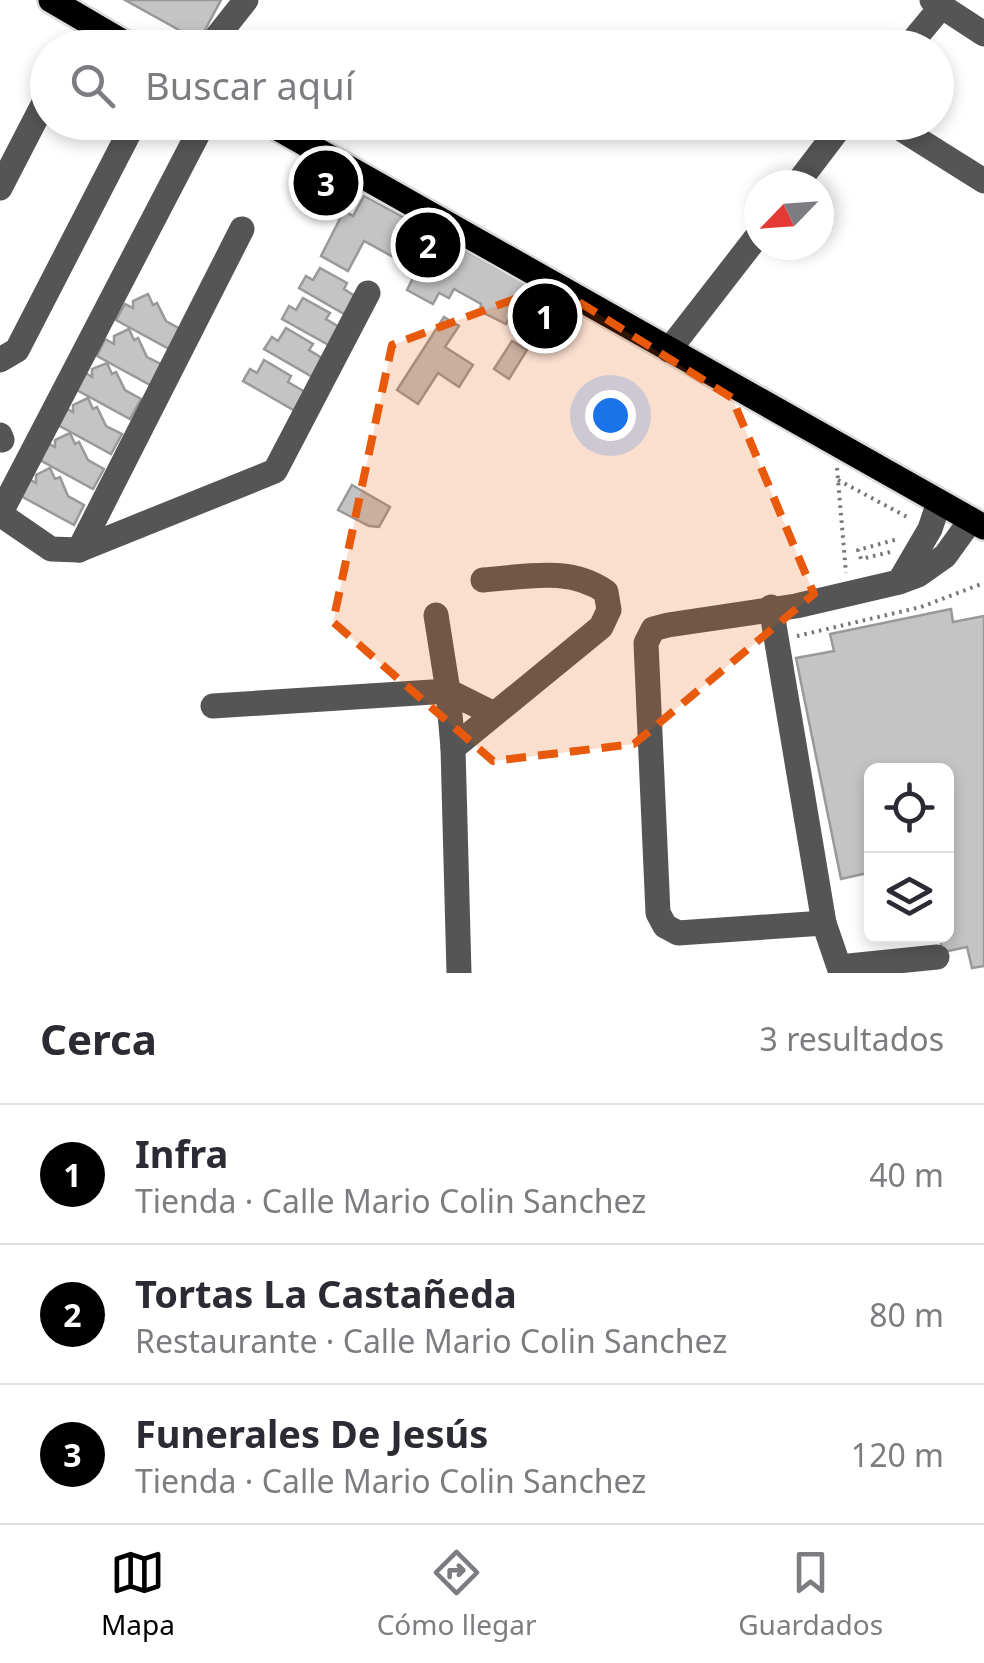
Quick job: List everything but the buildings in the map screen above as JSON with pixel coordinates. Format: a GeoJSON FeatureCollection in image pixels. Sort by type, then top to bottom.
{"type":"FeatureCollection","features":[{"type":"Feature","properties":{"kind":"main road"},"geometry":{"type":"LineString","coordinates":[[51,0],[103,30]]}},
{"type":"Feature","properties":{"kind":"main road"},"geometry":{"type":"LineString","coordinates":[[299,140],[978,524]]}},
{"type":"Feature","properties":{"kind":"street"},"geometry":{"type":"LineString","coordinates":[[222,30],[246,0]]}},
{"type":"Feature","properties":{"kind":"street"},"geometry":{"type":"LineString","coordinates":[[919,30],[937,3],[984,34]]}},
{"type":"Feature","properties":{"kind":"street"},"geometry":{"type":"LineString","coordinates":[[0,188],[30,130]]}},
{"type":"Feature","properties":{"kind":"street"},"geometry":{"type":"LineString","coordinates":[[0,360],[16,350],[126,140]]}},
{"type":"Feature","properties":{"kind":"street"},"geometry":{"type":"LineString","coordinates":[[195,140],[0,514],[51,549],[79,550],[275,471],[368,293]]}},
{"type":"Feature","properties":{"kind":"street"},"geometry":{"type":"LineString","coordinates":[[807,170],[830,140]]}},
{"type":"Feature","properties":{"kind":"street"},"geometry":{"type":"LineString","coordinates":[[918,140],[984,182]]}},
{"type":"Feature","properties":{"kind":"street"},"geometry":{"type":"LineString","coordinates":[[79,550],[242,230]]}},
{"type":"Feature","properties":{"kind":"street"},"geometry":{"type":"LineString","coordinates":[[670,350],[744,254]]}},
{"type":"Feature","properties":{"kind":"street"},"geometry":{"type":"LineString","coordinates":[[899,582],[930,530],[938,502]]}},
{"type":"Feature","properties":{"kind":"street"},"geometry":{"type":"LineString","coordinates":[[824,922],[678,934],[665,926],[658,913],[646,643],[654,629],[796,606],[899,582],[918,575],[945,556],[978,524]]}},
{"type":"Feature","properties":{"kind":"street"},"geometry":{"type":"LineString","coordinates":[[453,748],[601,627],[609,610],[606,592],[592,582],[562,574],[483,580]]}},
{"type":"Feature","properties":{"kind":"street"},"geometry":{"type":"LineString","coordinates":[[771,608],[824,922],[840,967],[937,958]]}},
{"type":"Feature","properties":{"kind":"street"},"geometry":{"type":"LineString","coordinates":[[436,615],[453,748],[460,973]]}},
{"type":"Feature","properties":{"kind":"street"},"geometry":{"type":"LineString","coordinates":[[213,706],[448,691],[494,714]]}},
{"type":"Feature","properties":{"kind":"path"},"geometry":{"type":"LineString","coordinates":[[838,498],[846,564]]}},
{"type":"Feature","properties":{"kind":"path"},"geometry":{"type":"LineString","coordinates":[[896,540],[858,550],[860,559],[901,549]]}},
{"type":"Feature","properties":{"kind":"path"},"geometry":{"type":"LineString","coordinates":[[775,640],[921,607],[984,582]]}},
{"type":"Feature","properties":{"kind":"highlighted area"},"geometry":{"type":"Polygon","coordinates":[[[552,285],[732,398],[814,594],[634,744],[493,761],[333,622],[392,345],[552,285]]]}},
{"type":"Feature","properties":{"kind":"place","name":"Funerales De Jesús"},"geometry":{"type":"Point","coordinates":[326,183]}},
{"type":"Feature","properties":{"kind":"place","name":"Tortas La Castañeda"},"geometry":{"type":"Point","coordinates":[428,245]}},
{"type":"Feature","properties":{"kind":"place","name":"Infra"},"geometry":{"type":"Point","coordinates":[545,316]}}]}
